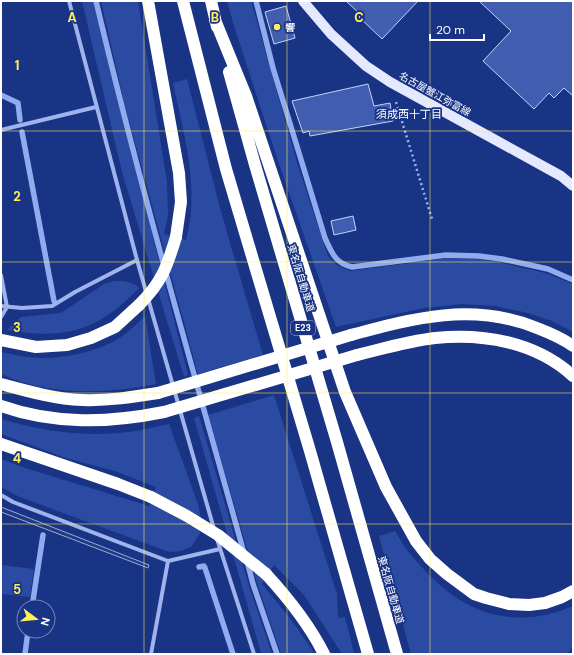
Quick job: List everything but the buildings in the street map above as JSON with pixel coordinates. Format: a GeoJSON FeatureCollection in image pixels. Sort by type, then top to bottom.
{"type":"FeatureCollection","features":[{"type":"Feature","properties":{"kind":"highway"},"geometry":{"type":"LineString","coordinates":[[1,340],[36,347],[67,345],[91,338],[115,327],[139,305],[159,282],[168,264],[176,236],[181,202],[179,173],[148,1]]}},
{"type":"Feature","properties":{"kind":"highway","name":"E23"},"geometry":{"type":"LineString","coordinates":[[183,1],[226,169],[308,443],[368,654]]}},
{"type":"Feature","properties":{"kind":"highway","name":"東名阪自動車道"},"geometry":{"type":"LineString","coordinates":[[210,1],[255,165],[337,442],[397,654]]}},
{"type":"Feature","properties":{"kind":"highway"},"geometry":{"type":"LineString","coordinates":[[215,20],[246,96],[345,392],[386,487],[416,541],[430,559],[447,574],[474,594],[486,598],[509,604],[529,606],[546,603],[573,591]]}},
{"type":"Feature","properties":{"kind":"highway"},"geometry":{"type":"LineString","coordinates":[[1,384],[53,396],[82,400],[107,400],[158,393],[351,335],[405,321],[453,314],[469,314],[506,318],[549,332],[573,346]]}},
{"type":"Feature","properties":{"kind":"highway"},"geometry":{"type":"LineString","coordinates":[[1,406],[58,420],[83,421],[112,420],[164,412],[357,355],[410,342],[456,336],[501,340],[523,346],[559,364],[573,376]]}},
{"type":"Feature","properties":{"kind":"highway"},"geometry":{"type":"LineString","coordinates":[[1,444],[151,496],[218,535],[266,574],[286,595],[302,616],[324,654]]}},
{"type":"Feature","properties":{"kind":"main road","name":"名古屋蟹江弥富線"},"geometry":{"type":"LineString","coordinates":[[303,1],[331,34],[366,66],[390,82],[561,176],[573,186]]}},
{"type":"Feature","properties":{"kind":"street"},"geometry":{"type":"LineString","coordinates":[[69,1],[137,260],[220,550],[254,654]]}},
{"type":"Feature","properties":{"kind":"street"},"geometry":{"type":"LineString","coordinates":[[1,130],[96,107]]}},
{"type":"Feature","properties":{"kind":"street"},"geometry":{"type":"LineString","coordinates":[[1,306],[22,308],[52,306],[137,260]]}},
{"type":"Feature","properties":{"kind":"street"},"geometry":{"type":"LineString","coordinates":[[1,275],[7,307],[1,317]]}},
{"type":"Feature","properties":{"kind":"street"},"geometry":{"type":"LineString","coordinates":[[1,495],[13,502],[168,561],[220,550]]}},
{"type":"Feature","properties":{"kind":"street"},"geometry":{"type":"LineString","coordinates":[[151,654],[168,561]]}},
{"type":"Feature","properties":{"kind":"path"},"geometry":{"type":"LineString","coordinates":[[390,82],[432,219]]}},
{"type":"Feature","properties":{"kind":"shaded area"},"geometry":{"type":"Polygon","coordinates":[[[82,1],[93,1],[188,375],[184,377],[122,172],[82,1]]]}},
{"type":"Feature","properties":{"kind":"shaded area"},"geometry":{"type":"Polygon","coordinates":[[[101,1],[138,1],[167,182],[168,215],[164,234],[186,240],[190,220],[191,181],[186,141],[173,83],[187,79],[221,212],[263,355],[198,374],[124,102],[101,1]]]}},
{"type":"Feature","properties":{"kind":"shaded area"},"geometry":{"type":"Polygon","coordinates":[[[227,1],[251,1],[299,169],[328,256],[333,262],[351,271],[447,258],[479,259],[545,273],[573,284],[573,332],[552,321],[528,313],[495,306],[461,304],[424,308],[336,327],[278,161],[227,1]]]}},
{"type":"Feature","properties":{"kind":"shaded area"},"geometry":{"type":"Polygon","coordinates":[[[115,281],[125,281],[139,288],[124,303],[95,323],[79,329],[46,334],[7,330],[21,317],[61,313],[104,284],[115,281]]]}},
{"type":"Feature","properties":{"kind":"shaded area"},"geometry":{"type":"Polygon","coordinates":[[[145,316],[156,384],[117,390],[77,391],[38,386],[1,374],[1,352],[27,357],[44,358],[74,355],[113,342],[130,330],[145,316]]]}},
{"type":"Feature","properties":{"kind":"shaded area"},"geometry":{"type":"Polygon","coordinates":[[[274,395],[337,594],[338,618],[345,617],[354,653],[342,654],[304,595],[274,565],[262,584],[292,621],[315,654],[281,654],[257,583],[208,415],[274,395]]]}},
{"type":"Feature","properties":{"kind":"shaded area"},"geometry":{"type":"Polygon","coordinates":[[[199,416],[249,586],[272,654],[261,654],[194,418],[199,416]]]}},
{"type":"Feature","properties":{"kind":"shaded area"},"geometry":{"type":"Polygon","coordinates":[[[1,419],[34,427],[85,434],[136,431],[169,424],[198,504],[202,524],[200,533],[192,546],[181,551],[169,552],[20,497],[1,487],[1,459],[22,467],[149,506],[156,487],[115,471],[66,458],[1,434],[1,419]]]}},
{"type":"Feature","properties":{"kind":"shaded area"},"geometry":{"type":"Polygon","coordinates":[[[1,507],[149,565],[148,568],[1,512],[1,507]]]}},
{"type":"Feature","properties":{"kind":"shaded area"},"geometry":{"type":"Polygon","coordinates":[[[395,531],[409,553],[437,583],[459,600],[480,610],[506,616],[534,617],[547,615],[573,606],[573,646],[567,654],[411,654],[379,536],[395,531]]]}},
{"type":"Feature","properties":{"kind":"shaded area"},"geometry":{"type":"Polygon","coordinates":[[[1,565],[34,569],[30,597],[1,594],[1,565]]]}},
{"type":"Feature","properties":{"kind":"waterway"},"geometry":{"type":"LineString","coordinates":[[96,1],[149,209],[244,553]]}},
{"type":"Feature","properties":{"kind":"waterway"},"geometry":{"type":"LineString","coordinates":[[256,1],[273,68],[325,238],[332,253],[338,260],[352,267],[446,255],[479,256],[502,259],[548,269],[573,280]]}},
{"type":"Feature","properties":{"kind":"waterway"},"geometry":{"type":"LineString","coordinates":[[1,95],[18,103],[20,120]]}},
{"type":"Feature","properties":{"kind":"waterway"},"geometry":{"type":"LineString","coordinates":[[22,132],[54,301]]}},
{"type":"Feature","properties":{"kind":"waterway"},"geometry":{"type":"LineString","coordinates":[[33,599],[43,535]]}},
{"type":"Feature","properties":{"kind":"waterway"},"geometry":{"type":"LineString","coordinates":[[247,561],[253,584],[277,654]]}},
{"type":"Feature","properties":{"kind":"waterway"},"geometry":{"type":"LineString","coordinates":[[199,567],[204,566],[205,568],[233,654]]}},
{"type":"Feature","properties":{"kind":"waterway"},"geometry":{"type":"LineString","coordinates":[[25,654],[27,639]]}},
{"type":"Feature","properties":{"kind":"place","name":"響"},"geometry":{"type":"Point","coordinates":[277,27]}},
{"type":"Feature","properties":{"kind":"district","name":"須成西十丁目"},"geometry":{"type":"Point","coordinates":[409,114]}}]}
